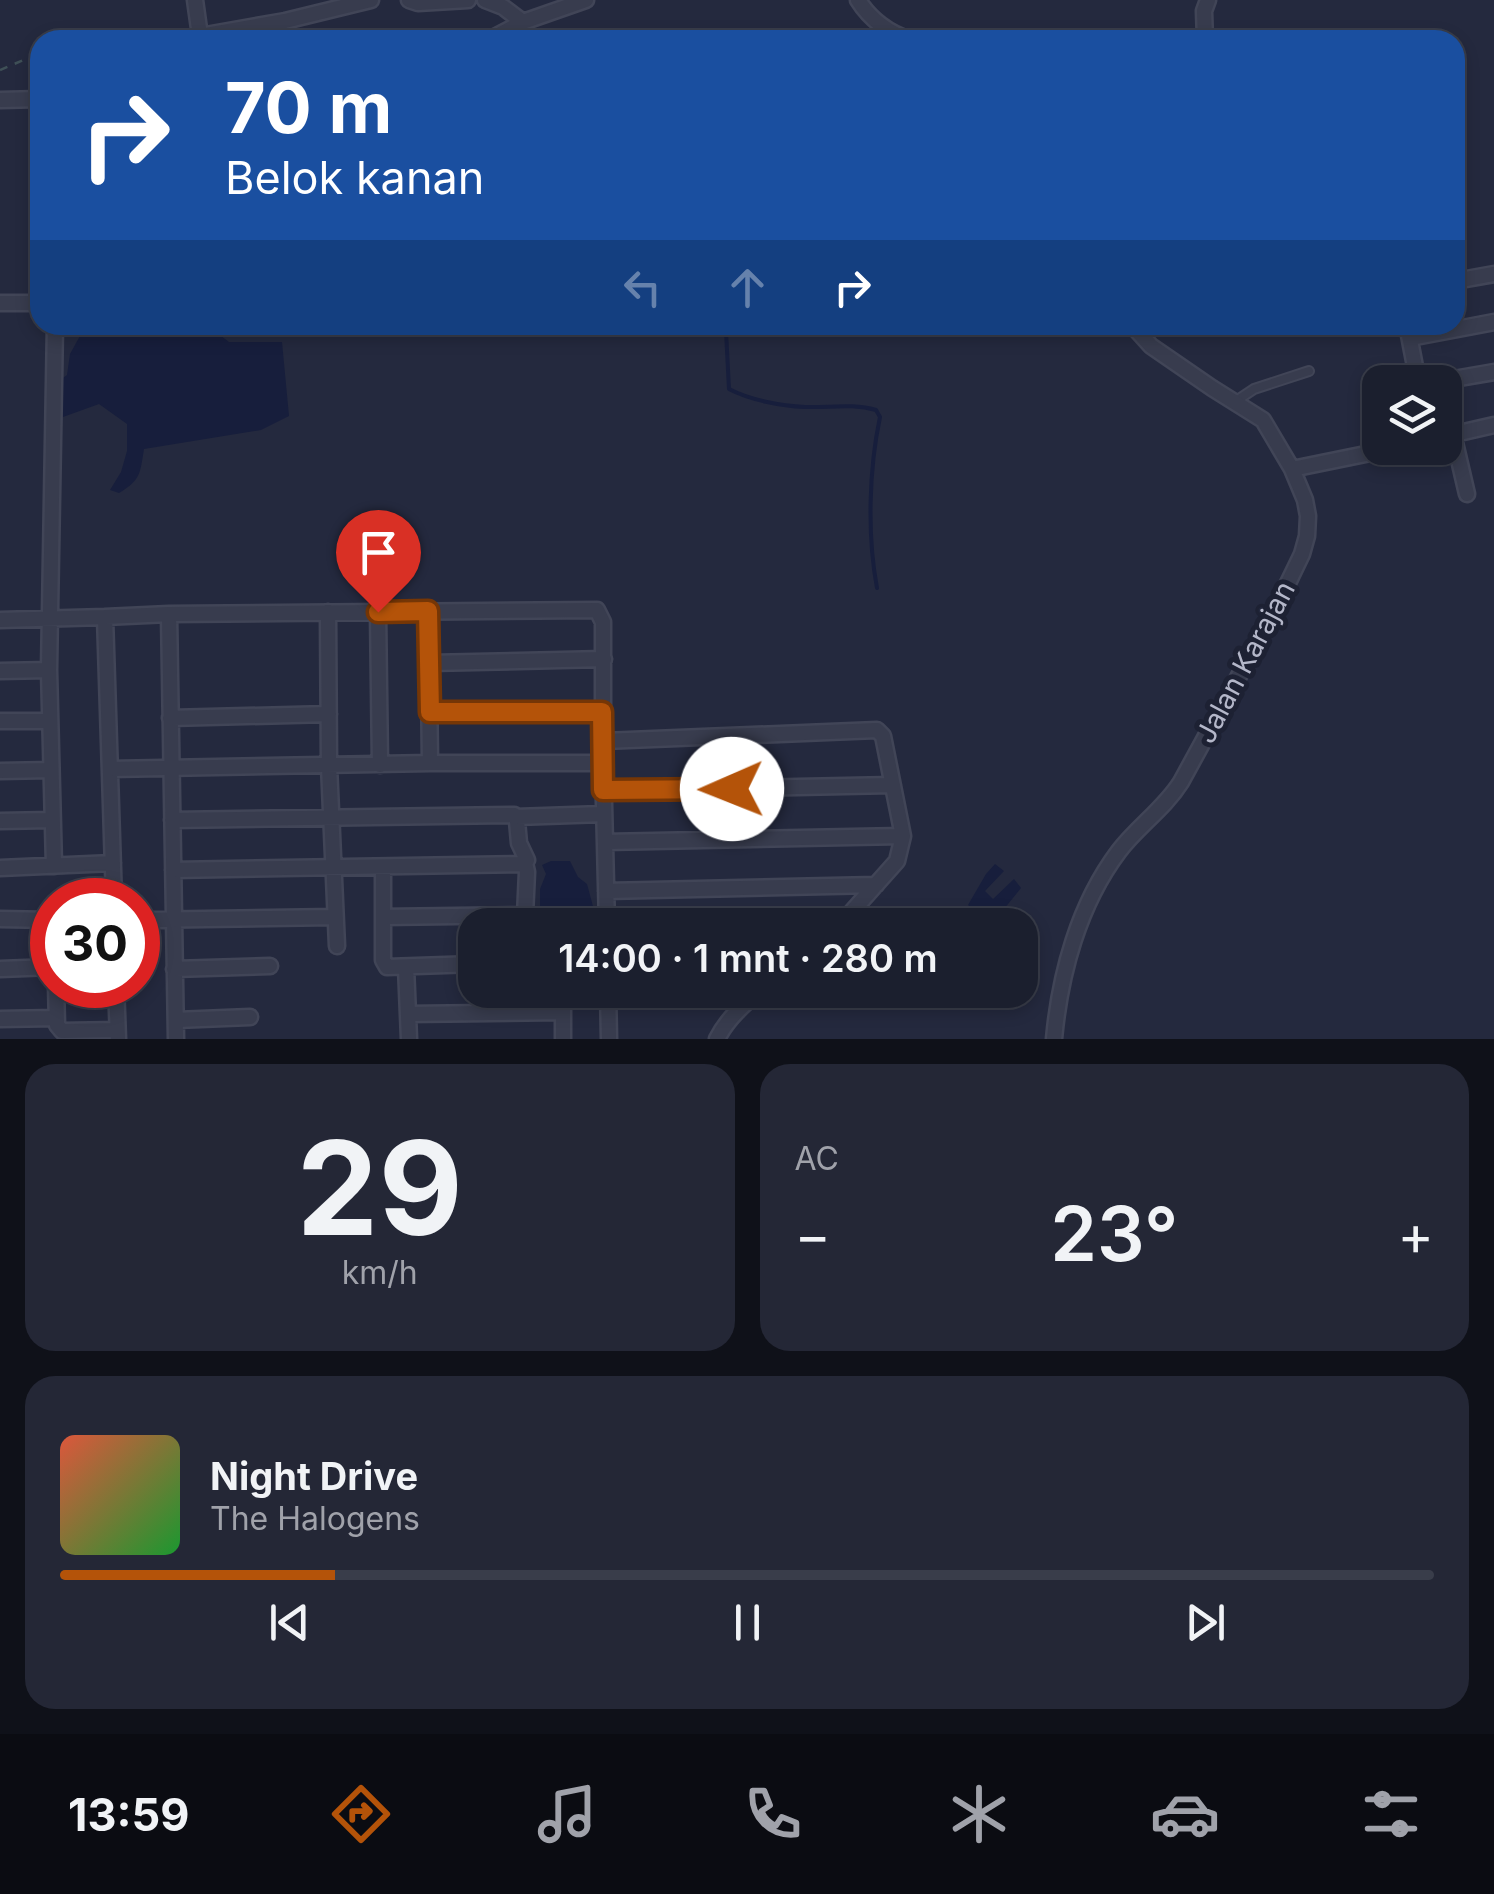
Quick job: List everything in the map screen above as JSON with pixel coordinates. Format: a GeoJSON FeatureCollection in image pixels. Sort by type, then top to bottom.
{"type":"FeatureCollection","features":[{"type":"Feature","properties":{"kind":"street"},"geometry":{"type":"LineString","coordinates":[[195,0],[199,30]]}},
{"type":"Feature","properties":{"kind":"street"},"geometry":{"type":"LineString","coordinates":[[234,30],[371,0]]}},
{"type":"Feature","properties":{"kind":"street"},"geometry":{"type":"LineString","coordinates":[[410,0],[468,0]]}},
{"type":"Feature","properties":{"kind":"street"},"geometry":{"type":"LineString","coordinates":[[485,0],[504,7],[519,30],[586,0]]}},
{"type":"Feature","properties":{"kind":"street"},"geometry":{"type":"LineString","coordinates":[[858,0],[869,15],[890,30]]}},
{"type":"Feature","properties":{"kind":"street"},"geometry":{"type":"LineString","coordinates":[[1204,30],[1208,0]]}},
{"type":"Feature","properties":{"kind":"street"},"geometry":{"type":"LineString","coordinates":[[1,100],[30,99]]}},
{"type":"Feature","properties":{"kind":"street"},"geometry":{"type":"LineString","coordinates":[[1465,279],[1494,274]]}},
{"type":"Feature","properties":{"kind":"street"},"geometry":{"type":"LineString","coordinates":[[0,303],[30,303]]}},
{"type":"Feature","properties":{"kind":"street"},"geometry":{"type":"LineString","coordinates":[[1465,325],[1494,322]]}},
{"type":"Feature","properties":{"kind":"street"},"geometry":{"type":"LineString","coordinates":[[54,335],[49,670],[54,866]]}},
{"type":"Feature","properties":{"kind":"street","name":"Jalan Karajan"},"geometry":{"type":"LineString","coordinates":[[1054,1039],[1070,948],[1089,903],[1108,866],[1181,782],[1276,608],[1307,536],[1305,500],[1292,468],[1263,420],[1151,346],[1141,335]]}},
{"type":"Feature","properties":{"kind":"street"},"geometry":{"type":"LineString","coordinates":[[1410,335],[1415,365]]}},
{"type":"Feature","properties":{"kind":"street"},"geometry":{"type":"LineString","coordinates":[[1462,378],[1494,372]]}},
{"type":"Feature","properties":{"kind":"street"},"geometry":{"type":"LineString","coordinates":[[1462,432],[1494,426]]}},
{"type":"Feature","properties":{"kind":"street"},"geometry":{"type":"LineString","coordinates":[[1292,468],[1362,454]]}},
{"type":"Feature","properties":{"kind":"street"},"geometry":{"type":"LineString","coordinates":[[1458,465],[1467,494]]}},
{"type":"Feature","properties":{"kind":"street"},"geometry":{"type":"LineString","coordinates":[[0,620],[169,614],[597,610],[603,622],[606,908]]}},
{"type":"Feature","properties":{"kind":"street"},"geometry":{"type":"LineString","coordinates":[[428,611],[430,763]]}},
{"type":"Feature","properties":{"kind":"street"},"geometry":{"type":"LineString","coordinates":[[328,612],[336,946]]}},
{"type":"Feature","properties":{"kind":"street"},"geometry":{"type":"LineString","coordinates":[[378,612],[380,765]]}},
{"type":"Feature","properties":{"kind":"street"},"geometry":{"type":"LineString","coordinates":[[169,614],[176,1039]]}},
{"type":"Feature","properties":{"kind":"street"},"geometry":{"type":"LineString","coordinates":[[105,617],[113,878]]}},
{"type":"Feature","properties":{"kind":"street"},"geometry":{"type":"LineString","coordinates":[[429,663],[604,659]]}},
{"type":"Feature","properties":{"kind":"street"},"geometry":{"type":"LineString","coordinates":[[0,671],[49,670]]}},
{"type":"Feature","properties":{"kind":"street"},"geometry":{"type":"LineString","coordinates":[[430,712],[602,712]]}},
{"type":"Feature","properties":{"kind":"street"},"geometry":{"type":"LineString","coordinates":[[170,718],[329,714]]}},
{"type":"Feature","properties":{"kind":"street"},"geometry":{"type":"LineString","coordinates":[[0,721],[50,721]]}},
{"type":"Feature","properties":{"kind":"street"},"geometry":{"type":"LineString","coordinates":[[604,741],[877,730],[883,736],[903,836],[897,861],[855,908]]}},
{"type":"Feature","properties":{"kind":"street"},"geometry":{"type":"LineString","coordinates":[[110,768],[603,763]]}},
{"type":"Feature","properties":{"kind":"street"},"geometry":{"type":"LineString","coordinates":[[0,771],[51,770]]}},
{"type":"Feature","properties":{"kind":"street"},"geometry":{"type":"LineString","coordinates":[[603,790],[893,785]]}},
{"type":"Feature","properties":{"kind":"street"},"geometry":{"type":"LineString","coordinates":[[732,789],[734,839]]}},
{"type":"Feature","properties":{"kind":"street"},"geometry":{"type":"LineString","coordinates":[[172,820],[604,814]]}},
{"type":"Feature","properties":{"kind":"street"},"geometry":{"type":"LineString","coordinates":[[516,817],[519,843],[527,858],[528,908]]}},
{"type":"Feature","properties":{"kind":"street"},"geometry":{"type":"LineString","coordinates":[[0,821],[51,820]]}},
{"type":"Feature","properties":{"kind":"street"},"geometry":{"type":"LineString","coordinates":[[605,842],[903,836]]}},
{"type":"Feature","properties":{"kind":"street"},"geometry":{"type":"LineString","coordinates":[[0,868],[113,863]]}},
{"type":"Feature","properties":{"kind":"street"},"geometry":{"type":"LineString","coordinates":[[174,870],[525,863]]}},
{"type":"Feature","properties":{"kind":"street"},"geometry":{"type":"LineString","coordinates":[[383,867],[383,960],[387,967],[458,964]]}},
{"type":"Feature","properties":{"kind":"street"},"geometry":{"type":"LineString","coordinates":[[606,891],[876,885]]}},
{"type":"Feature","properties":{"kind":"street"},"geometry":{"type":"LineString","coordinates":[[383,917],[458,919]]}},
{"type":"Feature","properties":{"kind":"street"},"geometry":{"type":"LineString","coordinates":[[160,919],[334,918]]}},
{"type":"Feature","properties":{"kind":"street"},"geometry":{"type":"LineString","coordinates":[[0,919],[30,920]]}},
{"type":"Feature","properties":{"kind":"street"},"geometry":{"type":"LineString","coordinates":[[174,969],[270,966]]}},
{"type":"Feature","properties":{"kind":"street"},"geometry":{"type":"LineString","coordinates":[[406,966],[409,1039]]}},
{"type":"Feature","properties":{"kind":"street"},"geometry":{"type":"LineString","coordinates":[[0,968],[30,967]]}},
{"type":"Feature","properties":{"kind":"street"},"geometry":{"type":"LineString","coordinates":[[56,1008],[59,1028],[66,1032],[117,1034],[116,1008]]}},
{"type":"Feature","properties":{"kind":"street"},"geometry":{"type":"LineString","coordinates":[[563,1008],[563,1039]]}},
{"type":"Feature","properties":{"kind":"street"},"geometry":{"type":"LineString","coordinates":[[608,1008],[609,1039]]}},
{"type":"Feature","properties":{"kind":"street"},"geometry":{"type":"LineString","coordinates":[[717,1039],[740,1008]]}},
{"type":"Feature","properties":{"kind":"street"},"geometry":{"type":"LineString","coordinates":[[408,1014],[563,1012]]}},
{"type":"Feature","properties":{"kind":"street"},"geometry":{"type":"LineString","coordinates":[[176,1020],[250,1017]]}},
{"type":"Feature","properties":{"kind":"street"},"geometry":{"type":"LineString","coordinates":[[0,1019],[56,1018]]}},
{"type":"Feature","properties":{"kind":"lane"},"geometry":{"type":"LineString","coordinates":[[1235,402],[1254,389],[1309,371]]}},
{"type":"Feature","properties":{"kind":"path"},"geometry":{"type":"LineString","coordinates":[[0,70],[30,58]]}},
{"type":"Feature","properties":{"kind":"water"},"geometry":{"type":"Polygon","coordinates":[[[80,335],[220,335],[229,342],[282,342],[289,416],[261,430],[144,449],[136,480],[119,493],[110,490],[127,451],[127,424],[99,404],[63,417],[56,425],[60,380],[67,375],[70,354],[80,335]]]}},
{"type":"Feature","properties":{"kind":"water"},"geometry":{"type":"Polygon","coordinates":[[[570,861],[578,877],[587,884],[593,908],[540,908],[540,889],[546,874],[542,865],[570,861]]]}},
{"type":"Feature","properties":{"kind":"water"},"geometry":{"type":"Polygon","coordinates":[[[995,864],[1004,871],[985,891],[993,899],[1014,879],[1021,888],[1005,908],[968,905],[995,864]]]}},
{"type":"Feature","properties":{"kind":"waterway"},"geometry":{"type":"LineString","coordinates":[[726,335],[729,389],[786,405],[876,410],[880,417],[871,524],[877,588]]}},
{"type":"Feature","properties":{"kind":"route"},"geometry":{"type":"LineString","coordinates":[[378,612],[428,611],[430,712],[602,712],[603,790],[732,789]]}}]}
